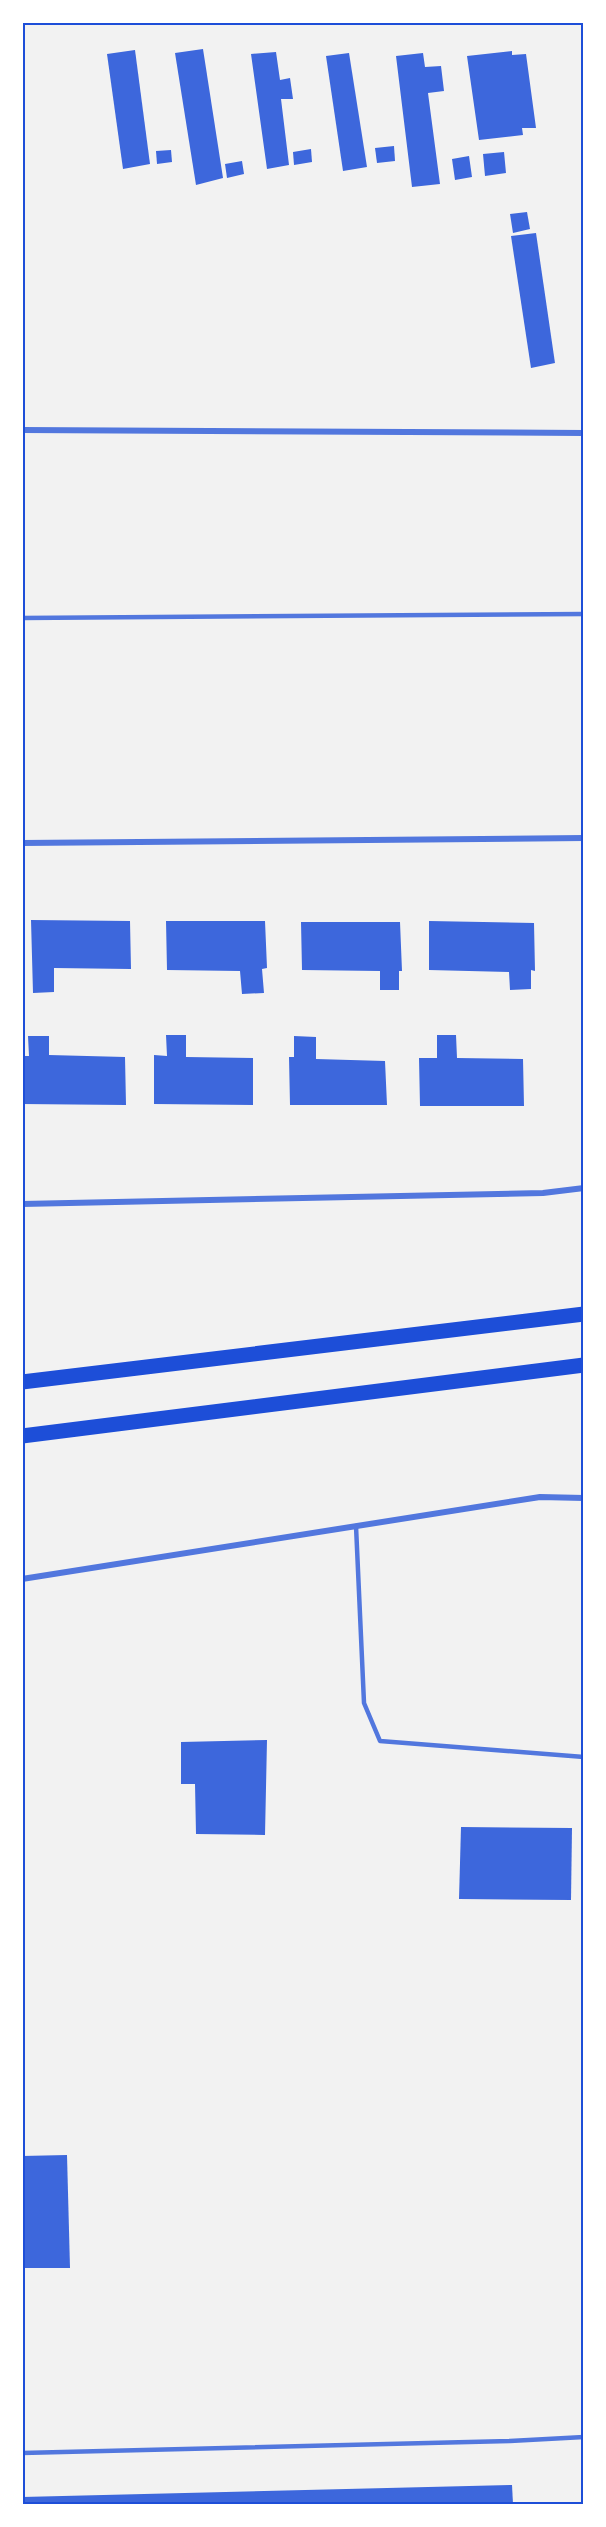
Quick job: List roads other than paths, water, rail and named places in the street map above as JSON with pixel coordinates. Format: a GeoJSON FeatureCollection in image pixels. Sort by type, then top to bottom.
{"type":"FeatureCollection","features":[{"type":"Feature","properties":{"kind":"main road"},"geometry":{"type":"LineString","coordinates":[[22,1382],[584,1314]]}},
{"type":"Feature","properties":{"kind":"main road"},"geometry":{"type":"LineString","coordinates":[[22,1436],[584,1365]]}},
{"type":"Feature","properties":{"kind":"street"},"geometry":{"type":"LineString","coordinates":[[22,430],[584,433]]}},
{"type":"Feature","properties":{"kind":"street"},"geometry":{"type":"LineString","coordinates":[[22,843],[584,838]]}},
{"type":"Feature","properties":{"kind":"street"},"geometry":{"type":"LineString","coordinates":[[22,1204],[543,1193],[584,1188]]}},
{"type":"Feature","properties":{"kind":"street"},"geometry":{"type":"LineString","coordinates":[[22,1579],[540,1497],[584,1498]]}},
{"type":"Feature","properties":{"kind":"lane"},"geometry":{"type":"LineString","coordinates":[[22,618],[584,614]]}},
{"type":"Feature","properties":{"kind":"lane"},"geometry":{"type":"LineString","coordinates":[[357,1526],[364,1703],[380,1741],[584,1757]]}},
{"type":"Feature","properties":{"kind":"lane"},"geometry":{"type":"LineString","coordinates":[[22,2453],[510,2441],[584,2437]]}}]}
